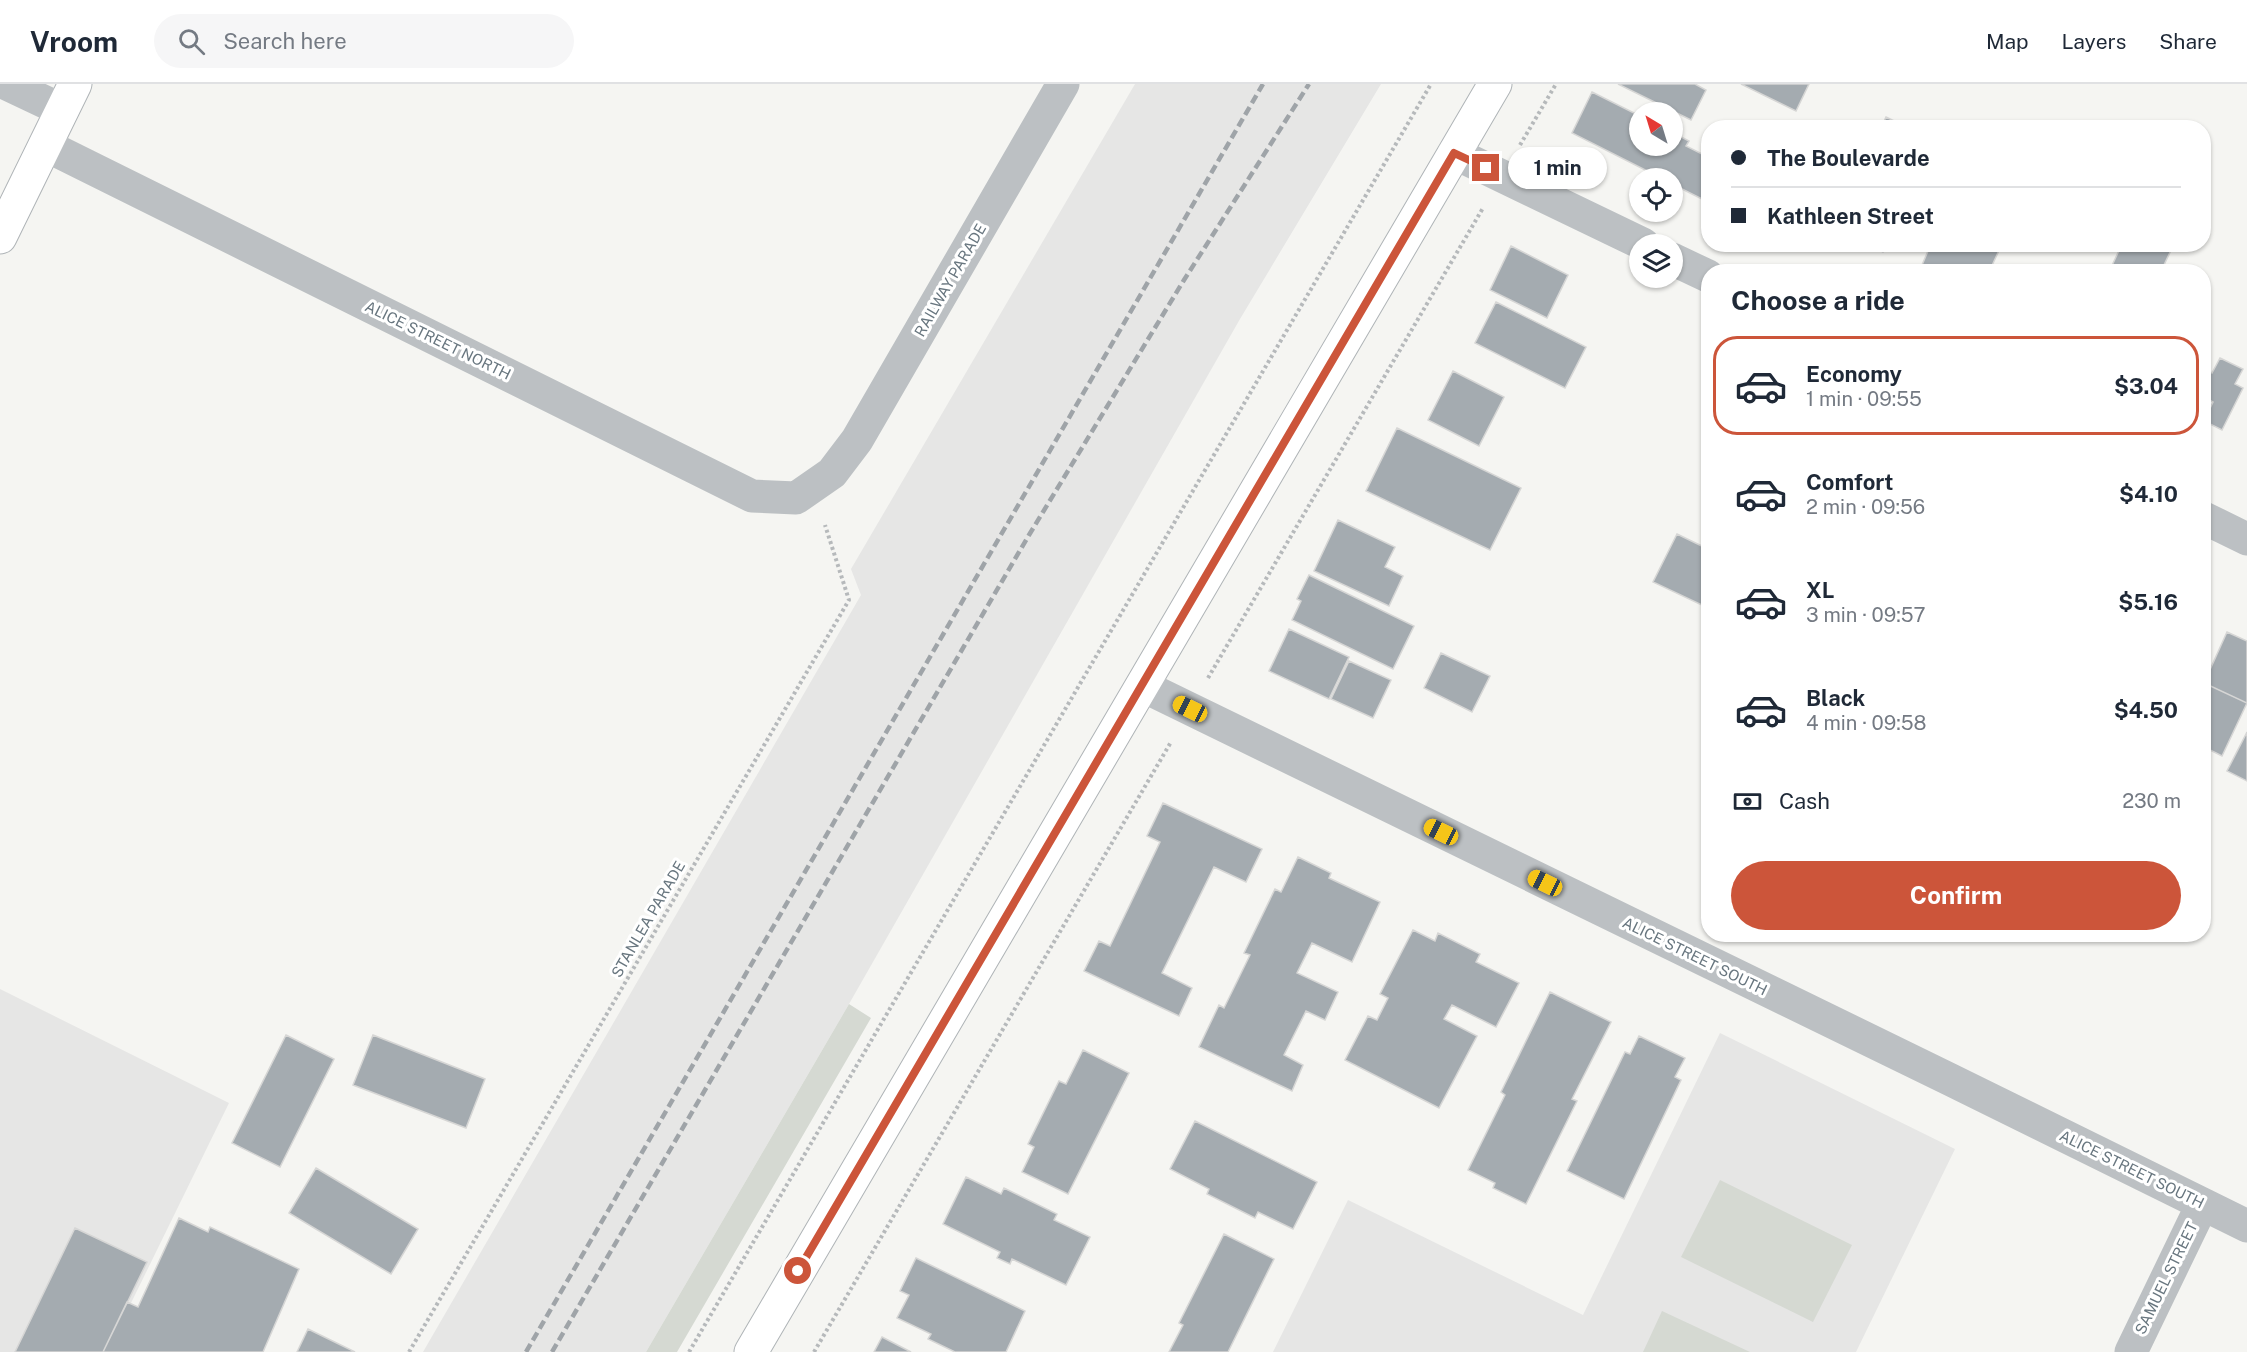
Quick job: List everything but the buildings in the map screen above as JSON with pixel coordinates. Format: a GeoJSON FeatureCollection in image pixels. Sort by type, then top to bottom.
{"type":"FeatureCollection","features":[{"type":"Feature","properties":{"kind":"street"},"geometry":{"type":"LineString","coordinates":[[0,237],[69,97],[7,84]]}},
{"type":"Feature","properties":{"kind":"street","name":"RAILWAY PARADE"},"geometry":{"type":"LineString","coordinates":[[823,481],[857,440],[1063,84]]}},
{"type":"Feature","properties":{"kind":"street"},"geometry":{"type":"LineString","coordinates":[[751,1352],[1495,84]]}},
{"type":"Feature","properties":{"kind":"street","name":"ALICE STREET NORTH"},"geometry":{"type":"LineString","coordinates":[[45,145],[752,496],[796,498],[823,481]]}},
{"type":"Feature","properties":{"kind":"street"},"geometry":{"type":"LineString","coordinates":[[1454,153],[1629,237]]}},
{"type":"Feature","properties":{"kind":"street"},"geometry":{"type":"LineString","coordinates":[[1683,264],[1701,273]]}},
{"type":"Feature","properties":{"kind":"street"},"geometry":{"type":"LineString","coordinates":[[2211,521],[2247,539]]}},
{"type":"Feature","properties":{"kind":"street","name":"ALICE STREET SOUTH"},"geometry":{"type":"LineString","coordinates":[[1143,686],[2247,1226]]}},
{"type":"Feature","properties":{"kind":"street","name":"SAMUEL STREET"},"geometry":{"type":"LineString","coordinates":[[2131,1352],[2202,1205]]}},
{"type":"Feature","properties":{"kind":"path"},"geometry":{"type":"LineString","coordinates":[[688,1352],[1431,84]]}},
{"type":"Feature","properties":{"kind":"path","name":"STANLEA PARADE"},"geometry":{"type":"LineString","coordinates":[[409,1352],[849,600],[823,481]]}},
{"type":"Feature","properties":{"kind":"shaded area"},"geometry":{"type":"Polygon","coordinates":[[[1135,84],[1381,84],[1240,319],[849,1004],[646,1352],[423,1352],[861,595],[851,569],[1135,84]]]}},
{"type":"Feature","properties":{"kind":"shaded area"},"geometry":{"type":"Polygon","coordinates":[[[0,989],[229,1103],[107,1352],[0,1352],[0,989]]]}},
{"type":"Feature","properties":{"kind":"shaded area"},"geometry":{"type":"Polygon","coordinates":[[[849,1004],[871,1018],[677,1352],[646,1352],[849,1004]]]}},
{"type":"Feature","properties":{"kind":"shaded area"},"geometry":{"type":"Polygon","coordinates":[[[1720,1033],[1955,1149],[1856,1352],[1273,1352],[1348,1200],[1583,1315],[1720,1033]]]}},
{"type":"Feature","properties":{"kind":"shaded area"},"geometry":{"type":"Polygon","coordinates":[[[1720,1180],[1852,1245],[1813,1322],[1681,1257],[1720,1180]]]}},
{"type":"Feature","properties":{"kind":"shaded area"},"geometry":{"type":"Polygon","coordinates":[[[1662,1311],[1750,1352],[1643,1352],[1662,1311]]]}},
{"type":"Feature","properties":{"kind":"railway"},"geometry":{"type":"LineString","coordinates":[[526,1352],[1263,84]]}},
{"type":"Feature","properties":{"kind":"railway"},"geometry":{"type":"LineString","coordinates":[[552,1352],[1029,535],[1184,280],[1309,84]]}},
{"type":"Feature","properties":{"kind":"route"},"geometry":{"type":"LineString","coordinates":[[798,1271],[1454,153],[1486,168]]}}]}
